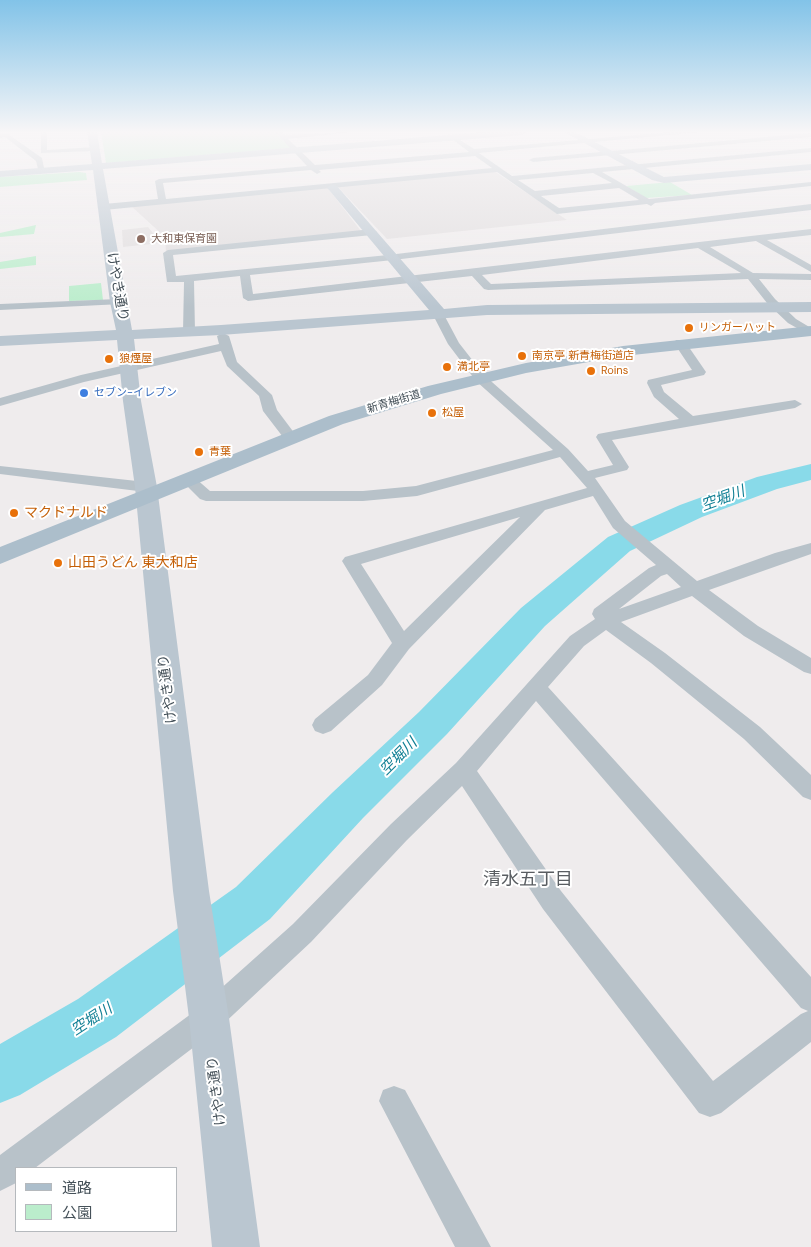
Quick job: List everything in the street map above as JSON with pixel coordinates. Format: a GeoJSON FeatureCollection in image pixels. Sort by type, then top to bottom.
{"type":"FeatureCollection","features":[{"type":"Feature","properties":{"kind":"main road","name":"新青梅街道"},"geometry":{"type":"LineString","coordinates":[[0,556],[146,492],[189,480],[336,420],[382,405],[480,378],[593,355],[680,343],[810,332]]}},
{"type":"Feature","properties":{"kind":"street","name":"けやき通り"},"geometry":{"type":"LineString","coordinates":[[101,190],[118,302],[125,334],[128,368],[146,492],[191,891],[236,1247]]}},
{"type":"Feature","properties":{"kind":"street"},"geometry":{"type":"LineString","coordinates":[[160,190],[162,201]]}},
{"type":"Feature","properties":{"kind":"street"},"geometry":{"type":"LineString","coordinates":[[104,207],[284,190]]}},
{"type":"Feature","properties":{"kind":"street"},"geometry":{"type":"LineString","coordinates":[[335,190],[436,307],[442,325],[480,378],[563,452],[597,490],[621,525],[695,589],[751,631],[811,667]]}},
{"type":"Feature","properties":{"kind":"street"},"geometry":{"type":"LineString","coordinates":[[527,190],[557,211],[751,190]]}},
{"type":"Feature","properties":{"kind":"street"},"geometry":{"type":"LineString","coordinates":[[532,194],[569,190]]}},
{"type":"Feature","properties":{"kind":"street"},"geometry":{"type":"LineString","coordinates":[[629,190],[660,208]]}},
{"type":"Feature","properties":{"kind":"street"},"geometry":{"type":"LineString","coordinates":[[372,232],[168,253],[171,280],[321,265],[811,207]]}},
{"type":"Feature","properties":{"kind":"street"},"geometry":{"type":"LineString","coordinates":[[672,215],[722,243]]}},
{"type":"Feature","properties":{"kind":"street"},"geometry":{"type":"LineString","coordinates":[[245,273],[248,298],[475,273],[811,232]]}},
{"type":"Feature","properties":{"kind":"street"},"geometry":{"type":"LineString","coordinates":[[305,239],[321,265]]}},
{"type":"Feature","properties":{"kind":"street"},"geometry":{"type":"LineString","coordinates":[[759,239],[811,269]]}},
{"type":"Feature","properties":{"kind":"street"},"geometry":{"type":"LineString","coordinates":[[498,243],[524,267]]}},
{"type":"Feature","properties":{"kind":"street"},"geometry":{"type":"LineString","coordinates":[[701,246],[750,276],[770,301],[792,322],[810,332]]}},
{"type":"Feature","properties":{"kind":"street"},"geometry":{"type":"LineString","coordinates":[[791,257],[811,256]]}},
{"type":"Feature","properties":{"kind":"street"},"geometry":{"type":"LineString","coordinates":[[475,273],[488,287],[750,276],[811,277]]}},
{"type":"Feature","properties":{"kind":"street"},"geometry":{"type":"LineString","coordinates":[[189,279],[189,332]]}},
{"type":"Feature","properties":{"kind":"street"},"geometry":{"type":"LineString","coordinates":[[0,307],[118,302]]}},
{"type":"Feature","properties":{"kind":"street"},"geometry":{"type":"LineString","coordinates":[[0,341],[221,330],[486,310],[811,307]]}},
{"type":"Feature","properties":{"kind":"street"},"geometry":{"type":"LineString","coordinates":[[221,330],[231,363],[265,395],[270,411],[291,438]]}},
{"type":"Feature","properties":{"kind":"street"},"geometry":{"type":"LineString","coordinates":[[680,343],[700,372],[653,383],[659,394],[690,421]]}},
{"type":"Feature","properties":{"kind":"street"},"geometry":{"type":"LineString","coordinates":[[0,402],[80,379],[226,346]]}},
{"type":"Feature","properties":{"kind":"street"},"geometry":{"type":"LineString","coordinates":[[584,476],[622,467],[603,438],[690,421],[796,404]]}},
{"type":"Feature","properties":{"kind":"street"},"geometry":{"type":"LineString","coordinates":[[189,480],[206,496],[363,496],[417,491],[563,452]]}},
{"type":"Feature","properties":{"kind":"street"},"geometry":{"type":"LineString","coordinates":[[0,470],[146,492]]}},
{"type":"Feature","properties":{"kind":"street"},"geometry":{"type":"LineString","coordinates":[[402,644],[351,562],[538,509],[597,490]]}},
{"type":"Feature","properties":{"kind":"street"},"geometry":{"type":"LineString","coordinates":[[323,725],[375,680],[402,644],[538,509]]}},
{"type":"Feature","properties":{"kind":"street"},"geometry":{"type":"LineString","coordinates":[[0,1175],[302,933],[399,832],[464,770],[577,641],[606,621],[781,557],[811,548]]}},
{"type":"Feature","properties":{"kind":"street"},"geometry":{"type":"LineString","coordinates":[[667,566],[655,572],[601,614],[606,621],[658,658],[752,733],[811,790]]}},
{"type":"Feature","properties":{"kind":"street"},"geometry":{"type":"LineString","coordinates":[[536,688],[811,998]]}},
{"type":"Feature","properties":{"kind":"street"},"geometry":{"type":"LineString","coordinates":[[464,770],[552,900],[710,1102],[811,1024]]}},
{"type":"Feature","properties":{"kind":"street"},"geometry":{"type":"LineString","coordinates":[[394,1101],[474,1247]]}},
{"type":"Feature","properties":{"kind":"shaded area"},"geometry":{"type":"Polygon","coordinates":[[[294,190],[329,190],[361,231],[166,252],[165,237],[131,206],[294,190]]]}},
{"type":"Feature","properties":{"kind":"shaded area"},"geometry":{"type":"Polygon","coordinates":[[[341,190],[523,190],[567,220],[387,239],[341,190]]]}},
{"type":"Feature","properties":{"kind":"shaded area","name":"大和東保育園"},"geometry":{"type":"Polygon","coordinates":[[[148,227],[161,243],[123,247],[122,230],[148,227]]]}},
{"type":"Feature","properties":{"kind":"green space"},"geometry":{"type":"Polygon","coordinates":[[[633,190],[684,190],[692,195],[646,198],[633,190]]]}},
{"type":"Feature","properties":{"kind":"green space"},"geometry":{"type":"Polygon","coordinates":[[[36,225],[34,234],[0,237],[0,233],[36,225]]]}},
{"type":"Feature","properties":{"kind":"green space"},"geometry":{"type":"Polygon","coordinates":[[[36,256],[36,265],[0,269],[0,262],[36,256]]]}},
{"type":"Feature","properties":{"kind":"green space"},"geometry":{"type":"Polygon","coordinates":[[[101,283],[103,300],[69,301],[69,286],[101,283]]]}},
{"type":"Feature","properties":{"kind":"waterway","name":"空堀川"},"geometry":{"type":"LineString","coordinates":[[0,1075],[97,1018],[253,903],[348,805],[433,723],[533,617],[619,544],[691,511],[767,483],[811,472]]}},
{"type":"Feature","properties":{"kind":"place","name":"大和東保育園"},"geometry":{"type":"Point","coordinates":[141,239]}},
{"type":"Feature","properties":{"kind":"place","name":"リンガーハット"},"geometry":{"type":"Point","coordinates":[689,328]}},
{"type":"Feature","properties":{"kind":"place","name":"南京亭 新青梅街道店"},"geometry":{"type":"Point","coordinates":[522,356]}},
{"type":"Feature","properties":{"kind":"place","name":"狼煙屋"},"geometry":{"type":"Point","coordinates":[109,359]}},
{"type":"Feature","properties":{"kind":"place","name":"満北亭"},"geometry":{"type":"Point","coordinates":[447,367]}},
{"type":"Feature","properties":{"kind":"place","name":"Roins"},"geometry":{"type":"Point","coordinates":[591,371]}},
{"type":"Feature","properties":{"kind":"place","name":"セブン-イレブン"},"geometry":{"type":"Point","coordinates":[84,393]}},
{"type":"Feature","properties":{"kind":"place","name":"松屋"},"geometry":{"type":"Point","coordinates":[432,413]}},
{"type":"Feature","properties":{"kind":"place","name":"青葉"},"geometry":{"type":"Point","coordinates":[199,452]}},
{"type":"Feature","properties":{"kind":"place","name":"マクドナルド"},"geometry":{"type":"Point","coordinates":[14,513]}},
{"type":"Feature","properties":{"kind":"place","name":"山田うどん 東大和店"},"geometry":{"type":"Point","coordinates":[58,563]}},
{"type":"Feature","properties":{"kind":"district","name":"清水五丁目"},"geometry":{"type":"Point","coordinates":[528,880]}}]}
